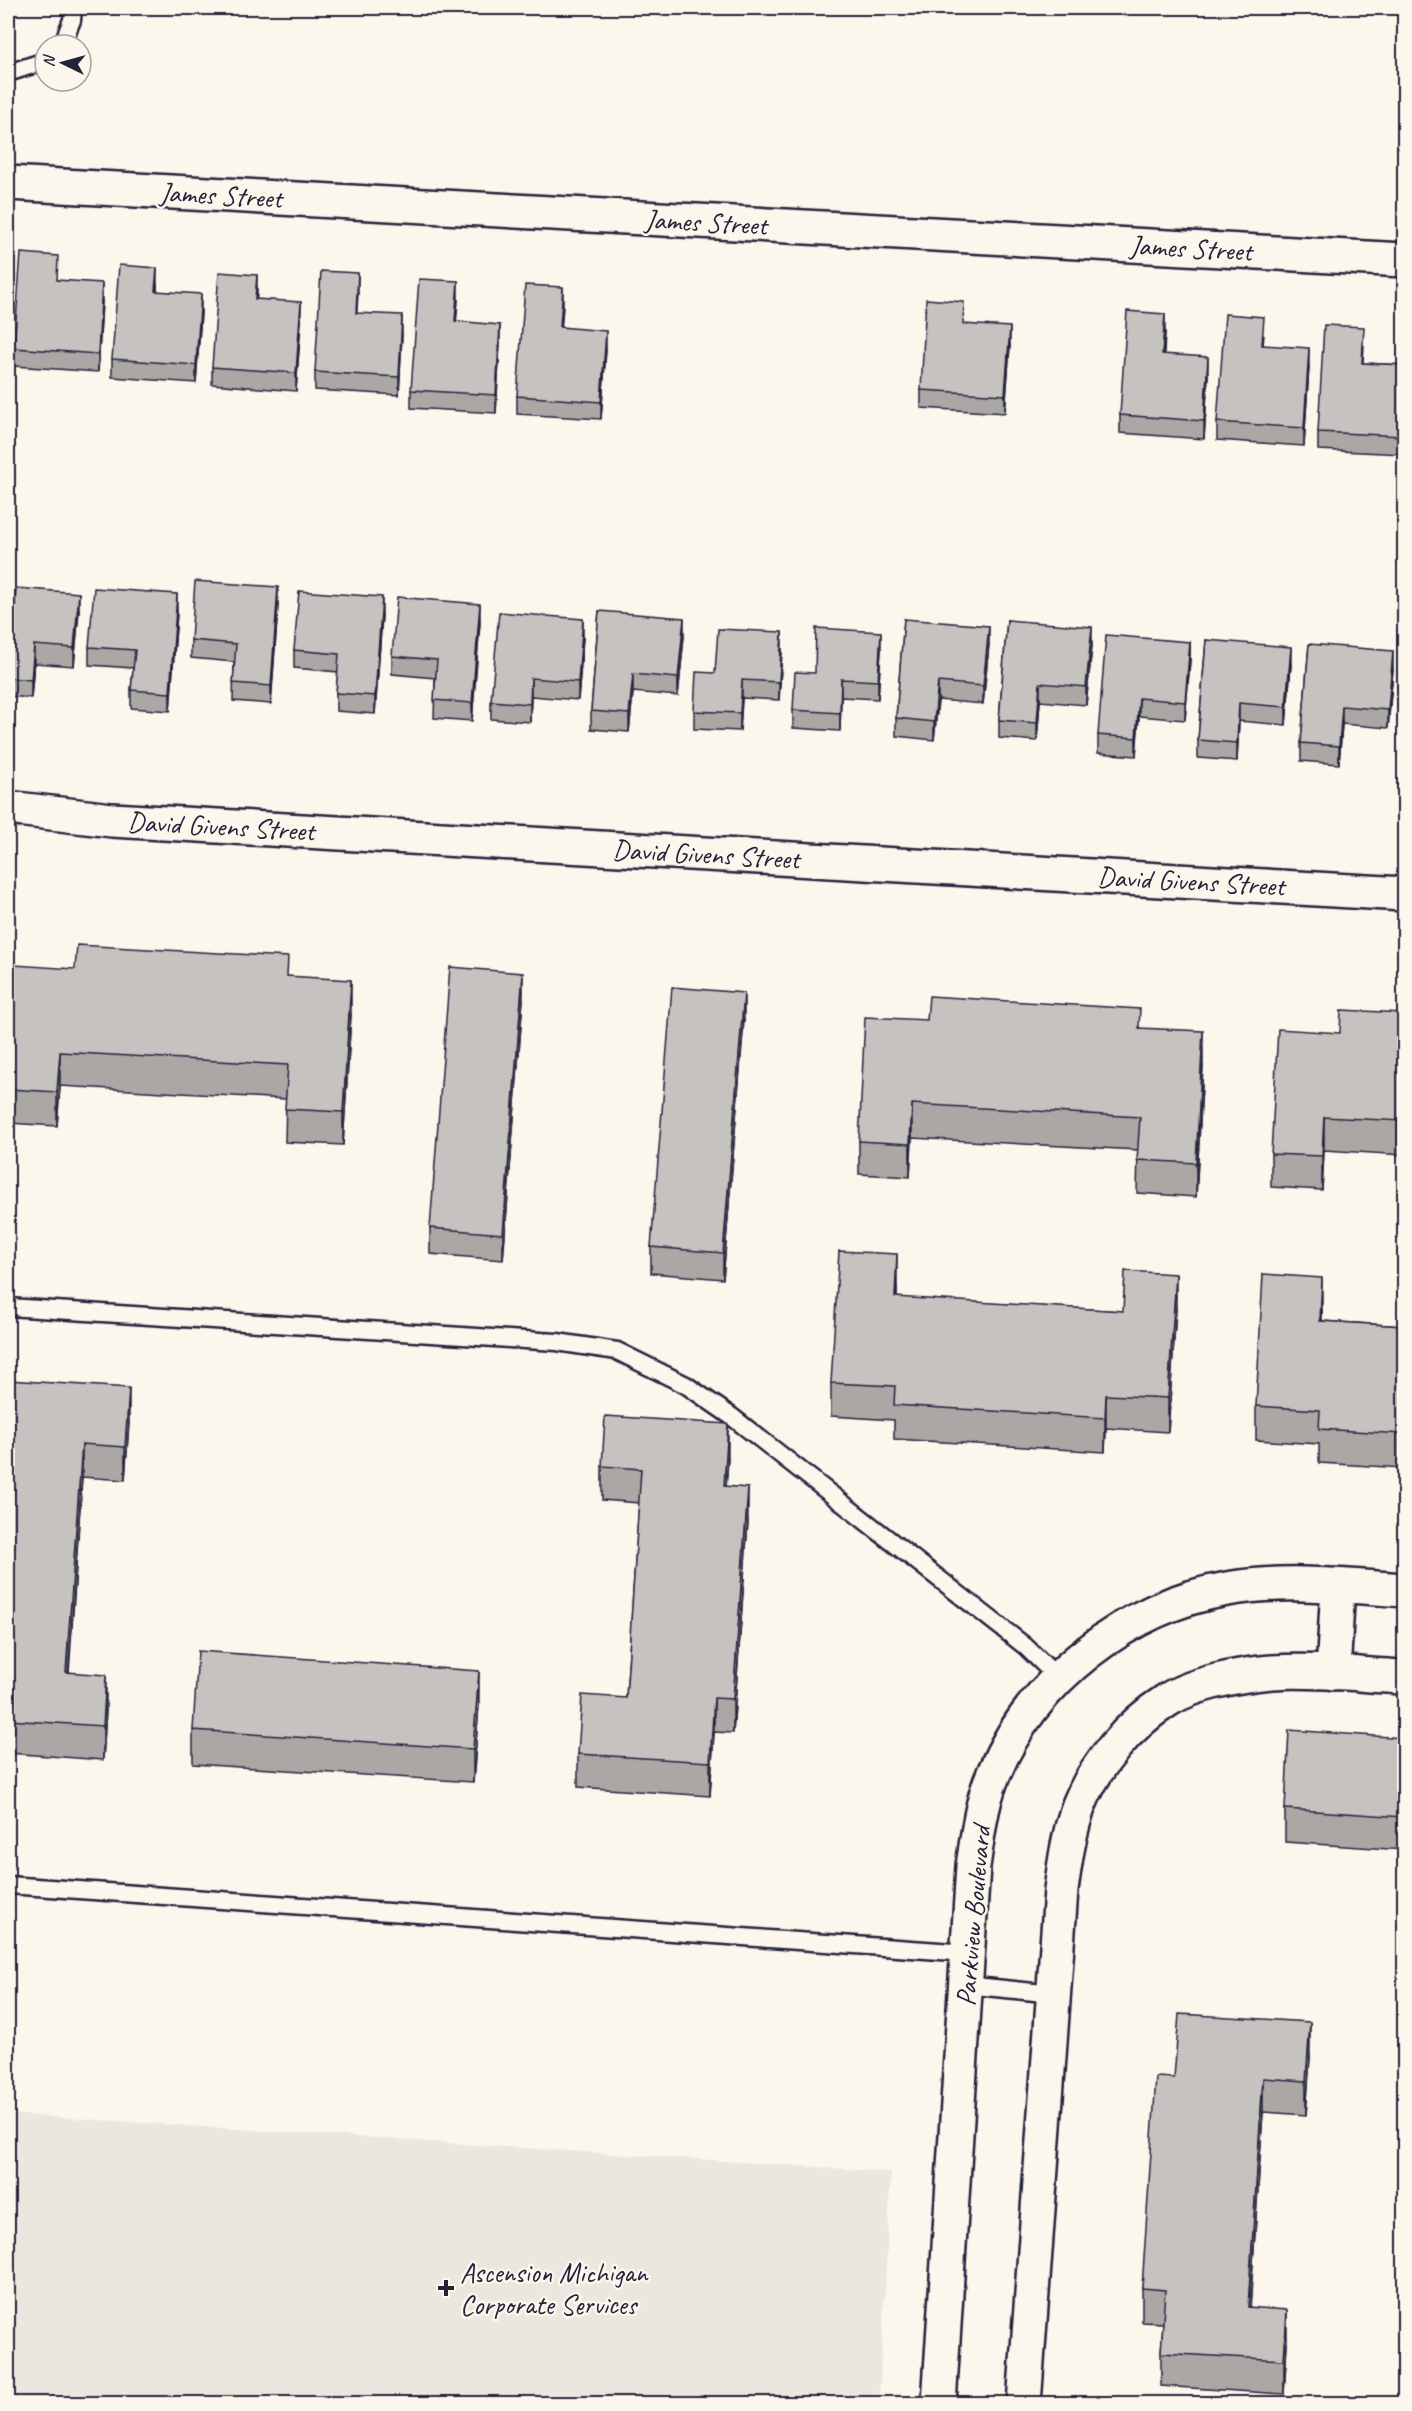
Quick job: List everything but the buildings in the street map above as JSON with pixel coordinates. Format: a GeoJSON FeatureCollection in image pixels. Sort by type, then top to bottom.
{"type":"FeatureCollection","features":[{"type":"Feature","properties":{"kind":"street","name":"James Street"},"geometry":{"type":"LineString","coordinates":[[8,183],[1404,260]]}},
{"type":"Feature","properties":{"kind":"street","name":"David Givens Street"},"geometry":{"type":"LineString","coordinates":[[8,808],[123,821],[1404,894]]}},
{"type":"Feature","properties":{"kind":"street","name":"Parkview Boulevard"},"geometry":{"type":"LineString","coordinates":[[939,2403],[973,1866],[981,1817],[994,1773],[1013,1737],[1058,1678],[1085,1653],[1122,1629],[1175,1603],[1198,1595],[1238,1588],[1282,1585],[1404,1590]]}},
{"type":"Feature","properties":{"kind":"street"},"geometry":{"type":"LineString","coordinates":[[1333,1673],[1338,1586]]}},
{"type":"Feature","properties":{"kind":"street"},"geometry":{"type":"LineString","coordinates":[[1024,2403],[1061,1890],[1068,1839],[1080,1803],[1101,1763],[1133,1727],[1167,1700],[1219,1680],[1272,1672],[1404,1677]]}},
{"type":"Feature","properties":{"kind":"lane"},"geometry":{"type":"LineString","coordinates":[[67,33],[72,20],[73,8]]}},
{"type":"Feature","properties":{"kind":"lane"},"geometry":{"type":"LineString","coordinates":[[8,73],[33,66]]}},
{"type":"Feature","properties":{"kind":"lane"},"geometry":{"type":"LineString","coordinates":[[8,1306],[557,1342],[617,1351],[686,1385],[731,1416],[1025,1646],[1058,1678]]}},
{"type":"Feature","properties":{"kind":"lane"},"geometry":{"type":"LineString","coordinates":[[8,1885],[968,1953]]}},
{"type":"Feature","properties":{"kind":"lane"},"geometry":{"type":"LineString","coordinates":[[965,1985],[1054,1994]]}},
{"type":"Feature","properties":{"kind":"shaded area","name":"Ascension Michigan Corporate Services"},"geometry":{"type":"Polygon","coordinates":[[[8,2114],[891,2172],[879,2403],[8,2403],[8,2114]]]}},
{"type":"Feature","properties":{"kind":"place","name":"Ascension Michigan Corporate Services"},"geometry":{"type":"Point","coordinates":[446,2288]}}]}
